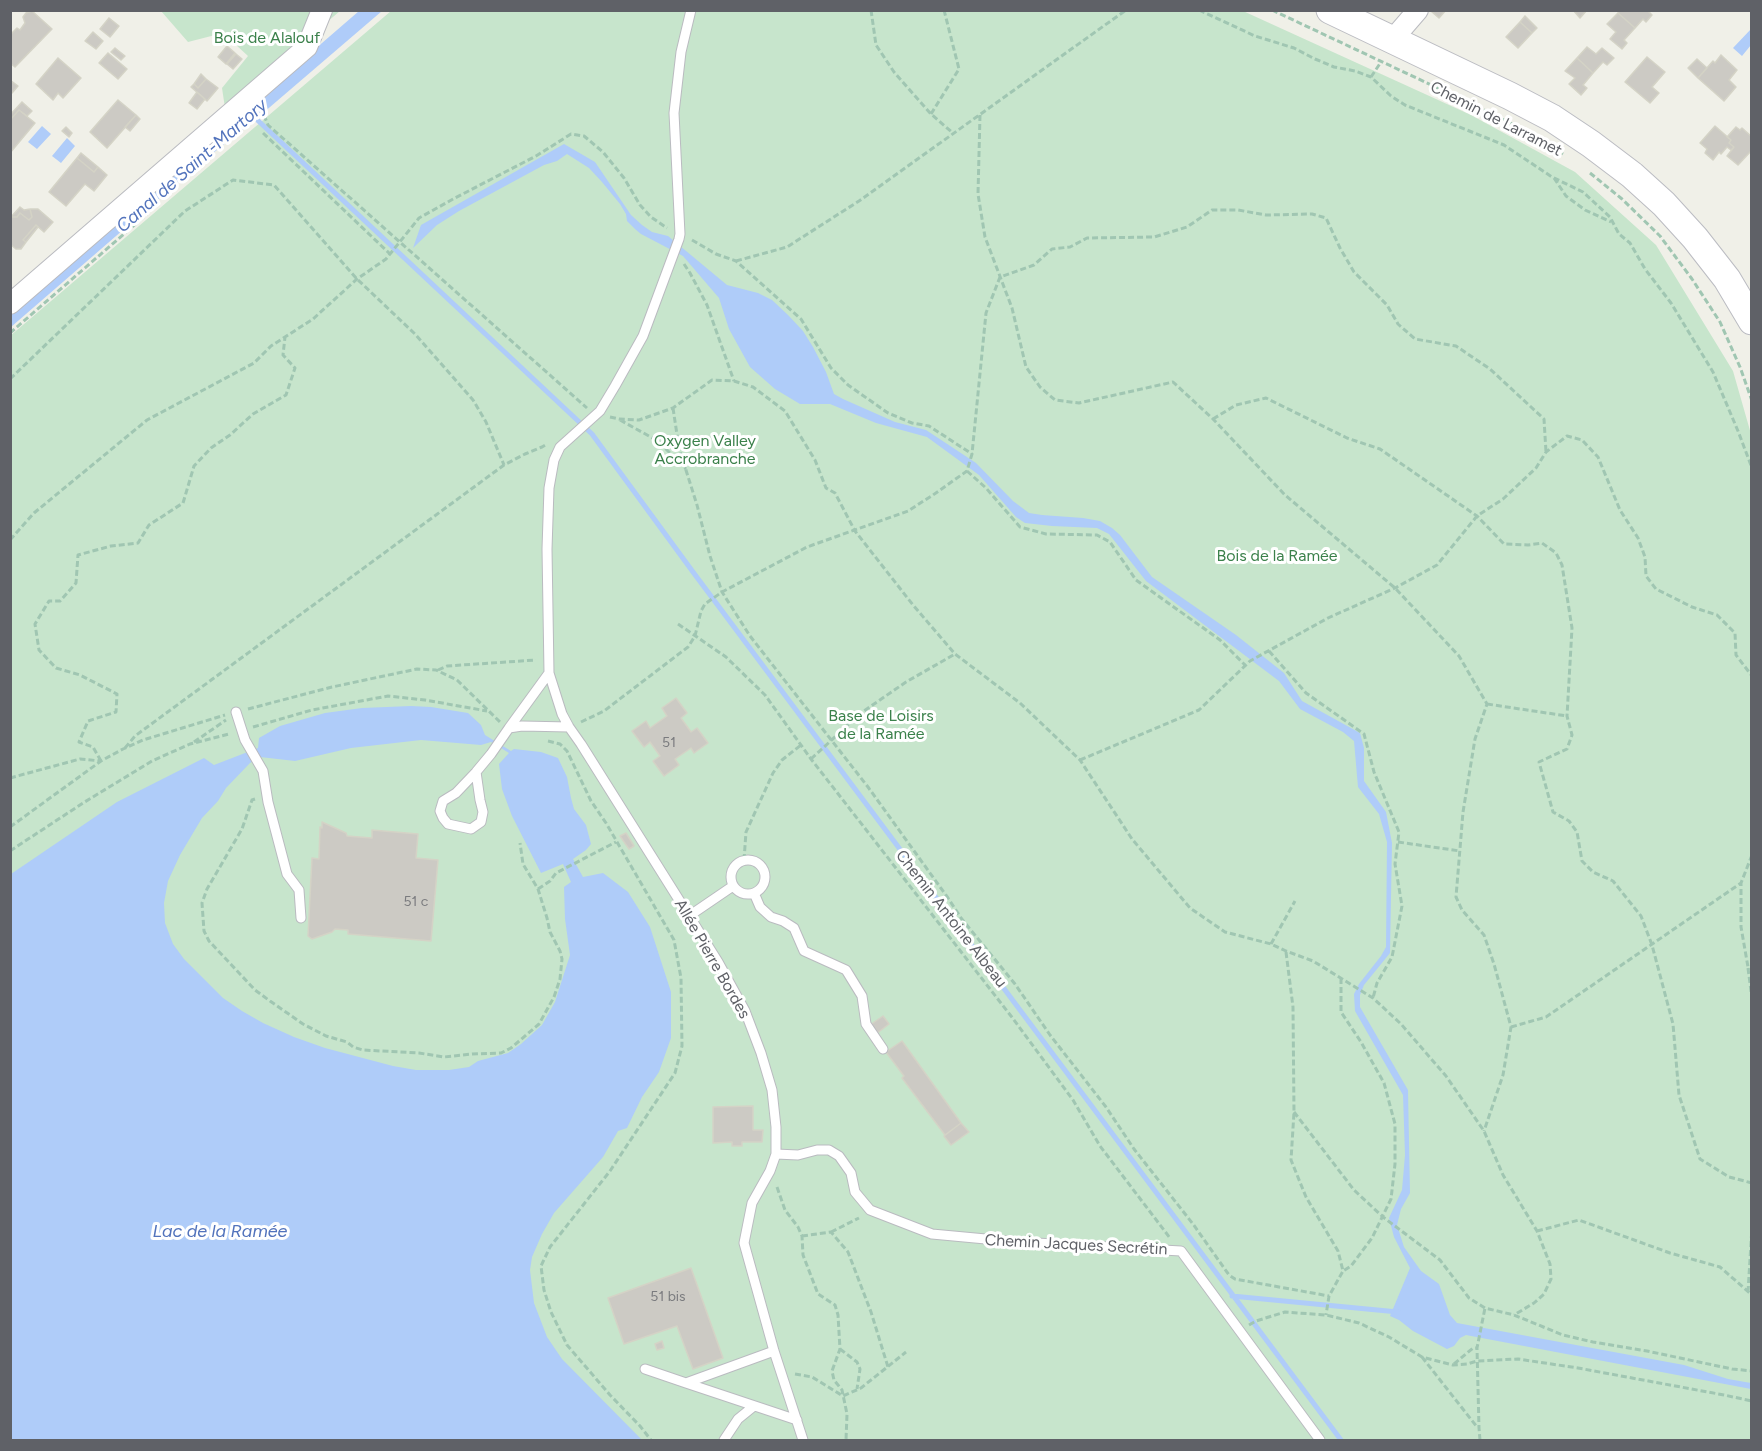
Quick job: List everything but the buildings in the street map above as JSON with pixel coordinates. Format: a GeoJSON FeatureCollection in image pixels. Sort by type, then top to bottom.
{"type":"FeatureCollection","features":[{"type":"Feature","properties":{"kind":"main road","name":"Chemin de Larramet"},"geometry":{"type":"LineString","coordinates":[[1330,10],[1388,52],[1510,96],[1552,118],[1607,156],[1664,204],[1695,238],[1727,279],[1752,321]]}},
{"type":"Feature","properties":{"kind":"street"},"geometry":{"type":"LineString","coordinates":[[10,304],[307,47],[322,10]]}},
{"type":"Feature","properties":{"kind":"street"},"geometry":{"type":"LineString","coordinates":[[1388,52],[1399,32],[1418,10]]}},
{"type":"Feature","properties":{"kind":"lane"},"geometry":{"type":"LineString","coordinates":[[679,237],[674,113],[681,52],[691,10]]}},
{"type":"Feature","properties":{"kind":"lane","name":"Allée Pierre Bordes"},"geometry":{"type":"LineString","coordinates":[[679,237],[643,336],[600,411],[560,447],[554,460],[549,488],[547,549],[549,673],[561,714],[718,962],[745,1011],[761,1053],[772,1090],[776,1154],[770,1171],[752,1203],[744,1243],[774,1351],[804,1440]]}},
{"type":"Feature","properties":{"kind":"lane"},"geometry":{"type":"LineString","coordinates":[[476,772],[483,812],[481,822],[471,829],[448,824],[440,811],[443,801],[456,793],[491,754],[549,673]]}},
{"type":"Feature","properties":{"kind":"lane"},"geometry":{"type":"LineString","coordinates":[[236,712],[245,740],[263,771],[268,802],[287,874],[299,890],[301,918]]}},
{"type":"Feature","properties":{"kind":"lane"},"geometry":{"type":"LineString","coordinates":[[509,728],[569,727]]}},
{"type":"Feature","properties":{"kind":"lane"},"geometry":{"type":"LineString","coordinates":[[744,860],[755,861],[762,867],[765,877],[762,887],[754,893],[742,893],[734,886],[730,876],[735,865],[744,860]]}},
{"type":"Feature","properties":{"kind":"lane"},"geometry":{"type":"LineString","coordinates":[[689,916],[734,886]]}},
{"type":"Feature","properties":{"kind":"lane"},"geometry":{"type":"LineString","coordinates":[[754,893],[760,907],[771,917],[794,928],[804,951],[846,970],[862,996],[866,1024],[883,1049]]}},
{"type":"Feature","properties":{"kind":"lane"},"geometry":{"type":"LineString","coordinates":[[776,1154],[798,1155],[817,1150],[829,1150],[839,1156],[851,1173],[855,1192],[870,1209]]}},
{"type":"Feature","properties":{"kind":"lane","name":"Chemin Jacques Secrétin"},"geometry":{"type":"LineString","coordinates":[[870,1209],[932,1234],[947,1237],[1181,1251],[1320,1440]]}},
{"type":"Feature","properties":{"kind":"lane"},"geometry":{"type":"LineString","coordinates":[[686,1383],[774,1351]]}},
{"type":"Feature","properties":{"kind":"lane"},"geometry":{"type":"LineString","coordinates":[[645,1369],[797,1420]]}},
{"type":"Feature","properties":{"kind":"lane"},"geometry":{"type":"LineString","coordinates":[[724,1440],[738,1419],[754,1406]]}},
{"type":"Feature","properties":{"kind":"path"},"geometry":{"type":"LineString","coordinates":[[871,10],[876,45],[894,72],[931,114],[954,134]]}},
{"type":"Feature","properties":{"kind":"path"},"geometry":{"type":"LineString","coordinates":[[931,114],[959,69],[944,10]]}},
{"type":"Feature","properties":{"kind":"path"},"geometry":{"type":"LineString","coordinates":[[736,261],[787,247],[859,201],[1126,10]]}},
{"type":"Feature","properties":{"kind":"path"},"geometry":{"type":"LineString","coordinates":[[1199,10],[1255,36],[1294,48],[1334,67],[1371,77],[1391,96],[1405,105],[1504,145],[1552,177],[1583,192],[1610,217],[1619,234],[1630,243],[1645,269],[1671,303],[1713,372],[1752,468]]}},
{"type":"Feature","properties":{"kind":"path","name":"Chemin de Larramet"},"geometry":{"type":"LineString","coordinates":[[1272,10],[1388,52],[1565,155]]}},
{"type":"Feature","properties":{"kind":"path"},"geometry":{"type":"LineString","coordinates":[[1371,77],[1388,52]]}},
{"type":"Feature","properties":{"kind":"path"},"geometry":{"type":"LineString","coordinates":[[264,115],[268,125],[399,244],[587,407],[611,418],[639,420],[673,408],[712,380],[734,381],[753,387],[785,411],[815,460],[826,488],[835,493],[855,531],[914,605],[955,654],[1020,702],[1080,760],[1132,839],[1190,908],[1225,932],[1271,944],[1313,961],[1373,998],[1401,1024],[1446,1076],[1484,1131],[1503,1175],[1537,1230],[1550,1264],[1551,1279],[1544,1294],[1514,1315]]}},
{"type":"Feature","properties":{"kind":"path"},"geometry":{"type":"LineString","coordinates":[[980,115],[978,194],[985,237],[1012,308],[1026,367],[1040,387],[1055,400],[1078,403],[1173,382],[1213,419],[1285,495],[1395,588],[1459,656],[1487,704],[1475,739],[1463,812],[1456,897],[1462,910],[1484,935],[1511,1027],[1503,1075],[1484,1131]]}},
{"type":"Feature","properties":{"kind":"path"},"geometry":{"type":"LineString","coordinates":[[263,133],[390,253]]}},
{"type":"Feature","properties":{"kind":"path"},"geometry":{"type":"LineString","coordinates":[[10,540],[34,513],[147,420],[255,363],[271,346],[313,319],[357,279],[386,259],[419,218],[536,156],[571,134],[584,136],[603,152],[651,217],[679,237],[736,261],[801,319],[831,368],[848,386],[888,413],[912,423],[929,426],[972,455]]}},
{"type":"Feature","properties":{"kind":"path"},"geometry":{"type":"LineString","coordinates":[[1582,167],[1622,199],[1660,236],[1692,279],[1720,322],[1752,400]]}},
{"type":"Feature","properties":{"kind":"path"},"geometry":{"type":"LineString","coordinates":[[1552,177],[1566,196],[1585,210],[1613,223]]}},
{"type":"Feature","properties":{"kind":"path"},"geometry":{"type":"LineString","coordinates":[[10,379],[185,211],[233,180],[274,185],[357,279],[415,334],[473,400],[486,422],[504,465]]}},
{"type":"Feature","properties":{"kind":"path"},"geometry":{"type":"LineString","coordinates":[[1000,276],[1034,265],[1052,249],[1070,247],[1087,238],[1154,237],[1187,226],[1212,210],[1238,210],[1266,215],[1312,214],[1326,218],[1354,272],[1387,305],[1398,324],[1415,339],[1456,346],[1490,369],[1544,419],[1546,452]]}},
{"type":"Feature","properties":{"kind":"path"},"geometry":{"type":"LineString","coordinates":[[10,333],[147,214]]}},
{"type":"Feature","properties":{"kind":"path"},"geometry":{"type":"LineString","coordinates":[[673,256],[687,268],[707,305],[734,381]]}},
{"type":"Feature","properties":{"kind":"path"},"geometry":{"type":"LineString","coordinates":[[569,727],[603,711],[688,647],[695,636],[705,604],[722,592],[807,547],[908,511],[967,471],[972,455],[986,313],[1000,276]]}},
{"type":"Feature","properties":{"kind":"path"},"geometry":{"type":"LineString","coordinates":[[101,761],[93,747],[79,742],[88,722],[116,712],[117,694],[80,675],[56,668],[39,650],[35,624],[49,601],[60,601],[76,583],[78,555],[111,546],[138,543],[149,525],[183,503],[194,466],[211,448],[230,435],[253,414],[286,395],[296,368],[283,355],[285,337]]}},
{"type":"Feature","properties":{"kind":"path"},"geometry":{"type":"LineString","coordinates":[[1213,419],[1236,405],[1266,398],[1347,438],[1380,449],[1477,516],[1504,543],[1528,545],[1542,543],[1556,553],[1562,565],[1572,628],[1567,716],[1572,735],[1567,749],[1539,762],[1553,812],[1569,821],[1576,832],[1582,861],[1593,872],[1614,881],[1641,916],[1652,945],[1673,1024],[1679,1095],[1700,1159],[1729,1177],[1752,1183]]}},
{"type":"Feature","properties":{"kind":"path"},"geometry":{"type":"LineString","coordinates":[[673,408],[679,448],[722,592],[750,636],[874,796],[961,918],[1015,984],[1050,1035],[1106,1107],[1134,1149],[1193,1224],[1229,1275],[1235,1279],[1329,1296]]}},
{"type":"Feature","properties":{"kind":"path"},"geometry":{"type":"LineString","coordinates":[[619,419],[658,441],[687,470]]}},
{"type":"Feature","properties":{"kind":"path"},"geometry":{"type":"LineString","coordinates":[[1080,760],[1199,710],[1250,661],[1328,618],[1395,588],[1437,565],[1477,516],[1503,499],[1536,468],[1546,452],[1567,436],[1582,440],[1598,457],[1620,510],[1638,538],[1645,557],[1646,576],[1656,589],[1692,607],[1717,615],[1735,633],[1736,655],[1752,676]]}},
{"type":"Feature","properties":{"kind":"path"},"geometry":{"type":"LineString","coordinates":[[10,827],[101,761],[123,749],[135,736],[504,465],[542,447]]}},
{"type":"Feature","properties":{"kind":"path"},"geometry":{"type":"LineString","coordinates":[[967,471],[986,488],[1020,527],[1047,534],[1097,535],[1110,542],[1136,580],[1220,640],[1245,665]]}},
{"type":"Feature","properties":{"kind":"path","name":"Chemin Antoine Albeau"},"geometry":{"type":"LineString","coordinates":[[678,624],[726,657],[765,695],[811,759],[1011,1016],[1073,1100],[1100,1146],[1181,1251]]}},
{"type":"Feature","properties":{"kind":"path"},"geometry":{"type":"LineString","coordinates":[[1269,651],[1306,693],[1364,734],[1374,772],[1400,832],[1395,864],[1402,906],[1396,943],[1392,957],[1377,983],[1373,998]]}},
{"type":"Feature","properties":{"kind":"path"},"geometry":{"type":"LineString","coordinates":[[811,759],[861,713],[906,682],[955,654]]}},
{"type":"Feature","properties":{"kind":"path"},"geometry":{"type":"LineString","coordinates":[[436,670],[447,666],[530,660],[549,661]]}},
{"type":"Feature","properties":{"kind":"path"},"geometry":{"type":"LineString","coordinates":[[332,687],[417,669],[436,670],[457,680],[495,719],[509,728]]}},
{"type":"Feature","properties":{"kind":"path"},"geometry":{"type":"LineString","coordinates":[[1487,704],[1567,716]]}},
{"type":"Feature","properties":{"kind":"path"},"geometry":{"type":"LineString","coordinates":[[190,744],[218,728],[236,712]]}},
{"type":"Feature","properties":{"kind":"path"},"geometry":{"type":"LineString","coordinates":[[541,739],[560,744],[567,751],[591,801],[674,940],[681,978],[682,1046],[675,1073],[610,1172],[550,1247],[541,1266],[544,1290],[551,1312],[567,1345],[651,1440]]}},
{"type":"Feature","properties":{"kind":"path"},"geometry":{"type":"LineString","coordinates":[[744,860],[746,832],[773,773],[782,760],[801,745]]}},
{"type":"Feature","properties":{"kind":"path"},"geometry":{"type":"LineString","coordinates":[[10,778],[80,759],[101,761]]}},
{"type":"Feature","properties":{"kind":"path"},"geometry":{"type":"LineString","coordinates":[[267,794],[252,800],[242,829],[207,889],[202,903],[204,931],[209,941],[255,990],[303,1024],[326,1036],[347,1042],[363,1050],[419,1053],[444,1057],[501,1053],[512,1048],[539,1024],[554,997],[560,979],[562,959],[550,932],[538,889],[523,864],[520,843]]}},
{"type":"Feature","properties":{"kind":"path"},"geometry":{"type":"LineString","coordinates":[[538,889],[550,881],[556,873],[616,842]]}},
{"type":"Feature","properties":{"kind":"path"},"geometry":{"type":"LineString","coordinates":[[1398,842],[1460,851]]}},
{"type":"Feature","properties":{"kind":"path"},"geometry":{"type":"LineString","coordinates":[[1752,855],[1741,883],[1740,927],[1750,968],[1752,999]]}},
{"type":"Feature","properties":{"kind":"path"},"geometry":{"type":"LineString","coordinates":[[1511,1027],[1546,1017],[1741,883]]}},
{"type":"Feature","properties":{"kind":"path"},"geometry":{"type":"LineString","coordinates":[[1271,944],[1295,901]]}},
{"type":"Feature","properties":{"kind":"path"},"geometry":{"type":"LineString","coordinates":[[1286,951],[1293,1008],[1294,1112],[1291,1160],[1305,1197],[1338,1251],[1342,1271]]}},
{"type":"Feature","properties":{"kind":"path"},"geometry":{"type":"LineString","coordinates":[[1326,1315],[1329,1296],[1342,1271],[1351,1266],[1372,1238],[1383,1217],[1391,1198],[1395,1164],[1395,1124],[1384,1083],[1362,1042],[1341,1012],[1341,978]]}},
{"type":"Feature","properties":{"kind":"path"},"geometry":{"type":"LineString","coordinates":[[1294,1112],[1354,1190],[1383,1217],[1440,1260],[1469,1298],[1485,1308],[1514,1315],[1563,1335],[1752,1371]]}},
{"type":"Feature","properties":{"kind":"path"},"geometry":{"type":"LineString","coordinates":[[770,1171],[785,1210],[802,1236],[803,1255],[818,1294],[835,1305],[838,1315],[840,1349],[832,1371],[834,1380],[842,1390],[847,1414],[846,1440]]}},
{"type":"Feature","properties":{"kind":"path"},"geometry":{"type":"LineString","coordinates":[[802,1236],[831,1232],[865,1215],[870,1209]]}},
{"type":"Feature","properties":{"kind":"path"},"geometry":{"type":"LineString","coordinates":[[1537,1230],[1579,1220],[1720,1267],[1750,1294]]}},
{"type":"Feature","properties":{"kind":"path"},"geometry":{"type":"LineString","coordinates":[[1750,1294],[1752,1227]]}},
{"type":"Feature","properties":{"kind":"path"},"geometry":{"type":"LineString","coordinates":[[831,1232],[848,1252],[871,1312],[888,1367]]}},
{"type":"Feature","properties":{"kind":"path"},"geometry":{"type":"LineString","coordinates":[[1480,1440],[1477,1348],[1485,1308]]}},
{"type":"Feature","properties":{"kind":"path"},"geometry":{"type":"LineString","coordinates":[[1256,1321],[1285,1312],[1326,1315],[1359,1323],[1389,1337],[1422,1357],[1453,1365],[1477,1361],[1528,1360],[1752,1401]]}},
{"type":"Feature","properties":{"kind":"path"},"geometry":{"type":"LineString","coordinates":[[1453,1365],[1473,1348],[1477,1348]]}},
{"type":"Feature","properties":{"kind":"path"},"geometry":{"type":"LineString","coordinates":[[840,1349],[857,1362],[860,1370],[857,1390]]}},
{"type":"Feature","properties":{"kind":"path"},"geometry":{"type":"LineString","coordinates":[[843,1396],[857,1390],[906,1352]]}},
{"type":"Feature","properties":{"kind":"path"},"geometry":{"type":"LineString","coordinates":[[1422,1357],[1479,1428]]}},
{"type":"Feature","properties":{"kind":"path"},"geometry":{"type":"LineString","coordinates":[[781,1372],[812,1377],[843,1396]]}},
{"type":"Feature","properties":{"kind":"green space","name":"Bois de Alalouf"},"geometry":{"type":"Polygon","coordinates":[[[161,11],[340,11],[225,108],[222,88],[248,56],[223,33],[188,42],[161,11]]]}},
{"type":"Feature","properties":{"kind":"green space","name":"Base de Loisirs de la Ramée"},"geometry":{"type":"Polygon","coordinates":[[[391,11],[1243,11],[1471,115],[1575,172],[1656,245],[1733,371],[1751,434],[1751,1440],[11,1440],[10,336],[391,11]]]}},
{"type":"Feature","properties":{"kind":"water","name":"Canal de Saint-Martory"},"geometry":{"type":"Polygon","coordinates":[[[359,11],[382,11],[256,119],[198,165],[11,327],[11,312],[359,11]]]}},
{"type":"Feature","properties":{"kind":"water"},"geometry":{"type":"Polygon","coordinates":[[[1751,29],[1751,45],[1742,56],[1733,48],[1751,29]]]}},
{"type":"Feature","properties":{"kind":"water"},"geometry":{"type":"Polygon","coordinates":[[[42,126],[51,134],[37,149],[28,142],[42,126]]]}},
{"type":"Feature","properties":{"kind":"water"},"geometry":{"type":"Polygon","coordinates":[[[67,138],[75,146],[61,163],[52,156],[67,138]]]}},
{"type":"Feature","properties":{"kind":"water"},"geometry":{"type":"Polygon","coordinates":[[[564,144],[595,162],[631,215],[642,225],[652,232],[668,236],[727,285],[758,293],[772,300],[803,331],[826,372],[834,394],[895,422],[926,430],[976,463],[1013,501],[1029,513],[1100,521],[1112,528],[1152,577],[1236,635],[1284,673],[1302,701],[1360,733],[1364,748],[1364,781],[1386,812],[1392,843],[1390,953],[1364,985],[1360,995],[1360,1007],[1408,1090],[1410,1193],[1401,1209],[1397,1225],[1404,1247],[1421,1271],[1439,1284],[1450,1315],[1457,1323],[1684,1365],[1728,1379],[1751,1383],[1751,1389],[1466,1335],[1447,1349],[1390,1316],[1410,1268],[1394,1237],[1389,1218],[1402,1190],[1405,1155],[1403,1095],[1355,1011],[1354,994],[1386,947],[1387,842],[1379,814],[1358,787],[1354,741],[1343,732],[1300,709],[1279,681],[1146,581],[1109,534],[1097,528],[1025,523],[1016,517],[979,475],[927,437],[876,423],[830,404],[800,404],[775,389],[750,367],[729,329],[719,298],[683,256],[635,229],[627,221],[620,204],[602,182],[589,168],[567,154],[459,211],[437,225],[413,248],[421,225],[564,144]]]}},
{"type":"Feature","properties":{"kind":"water","name":"Lac de la Ramée"},"geometry":{"type":"Polygon","coordinates":[[[411,706],[468,713],[481,725],[485,735],[511,751],[514,749],[541,752],[558,758],[567,777],[574,809],[586,825],[591,844],[573,859],[583,877],[603,873],[628,892],[650,927],[671,992],[671,1038],[659,1072],[642,1097],[627,1128],[618,1131],[603,1157],[554,1213],[532,1257],[530,1270],[534,1303],[547,1337],[562,1359],[642,1440],[11,1440],[11,874],[117,802],[204,758],[214,765],[258,748],[259,738],[280,726],[325,713],[362,708],[411,706]],[[421,740],[351,748],[295,761],[260,757],[250,763],[202,818],[168,881],[164,903],[165,923],[173,944],[184,959],[223,998],[242,1011],[294,1037],[325,1048],[416,1070],[449,1070],[469,1067],[478,1061],[508,1053],[542,1025],[555,1002],[570,955],[565,919],[564,887],[571,882],[563,864],[541,873],[512,816],[502,789],[499,764],[509,753],[491,742],[481,745],[421,740]]]}},
{"type":"Feature","properties":{"kind":"waterway","name":"Canal de Saint-Martory"},"geometry":{"type":"LineString","coordinates":[[252,115],[592,434],[1341,1440]]}},
{"type":"Feature","properties":{"kind":"waterway"},"geometry":{"type":"LineString","coordinates":[[1232,1296],[1398,1312]]}},
{"type":"Feature","properties":{"kind":"park label","name":"Oxygen Valley Accrobranche"},"geometry":{"type":"Point","coordinates":[705,450]}},
{"type":"Feature","properties":{"kind":"park label","name":"Bois de la Ramée"},"geometry":{"type":"Point","coordinates":[1277,556]}}]}
